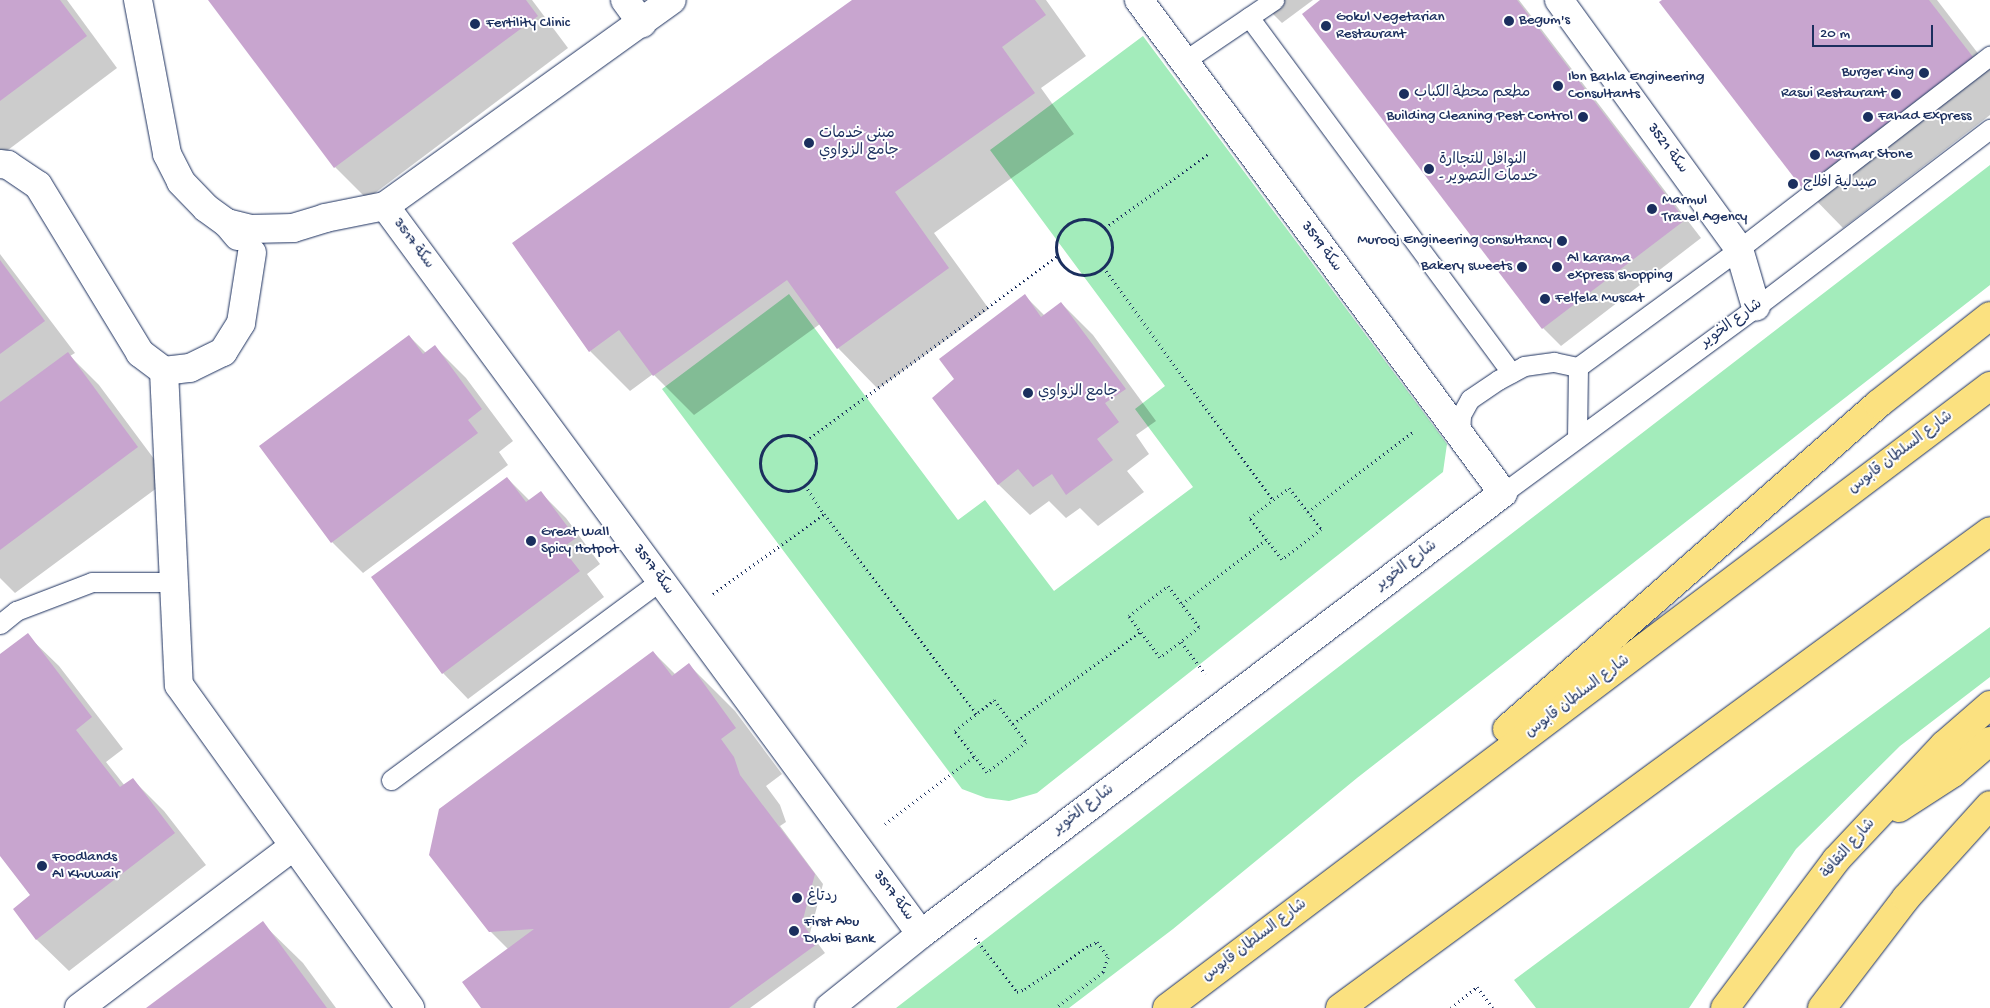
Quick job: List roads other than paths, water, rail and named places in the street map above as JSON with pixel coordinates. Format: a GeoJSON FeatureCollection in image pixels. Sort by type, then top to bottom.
{"type":"FeatureCollection","features":[{"type":"Feature","properties":{"kind":"main road"},"geometry":{"type":"LineString","coordinates":[[1336,880],[1878,404],[1990,316]]}},
{"type":"Feature","properties":{"kind":"main road","name":"شارع السلطان قابوس"},"geometry":{"type":"LineString","coordinates":[[1167,1008],[1990,386]]}},
{"type":"Feature","properties":{"kind":"main road"},"geometry":{"type":"LineString","coordinates":[[1340,1008],[1990,531]]}},
{"type":"Feature","properties":{"kind":"main road","name":"شارع الثقافة"},"geometry":{"type":"LineString","coordinates":[[1725,1008],[1836,860],[1944,745],[1990,705]]}},
{"type":"Feature","properties":{"kind":"main road"},"geometry":{"type":"LineString","coordinates":[[1867,828],[1954,773],[1990,741]]}},
{"type":"Feature","properties":{"kind":"main road"},"geometry":{"type":"LineString","coordinates":[[1822,1008],[1906,898],[1990,804]]}},
{"type":"Feature","properties":{"kind":"street"},"geometry":{"type":"LineString","coordinates":[[138,0],[167,154],[181,182],[206,208],[228,223],[252,253]]}},
{"type":"Feature","properties":{"kind":"street"},"geometry":{"type":"LineString","coordinates":[[625,0],[642,23]]}},
{"type":"Feature","properties":{"kind":"street","name":"سكة 3517"},"geometry":{"type":"LineString","coordinates":[[228,223],[251,228],[293,228],[324,218],[385,206],[672,0]]}},
{"type":"Feature","properties":{"kind":"street","name":"سكة 3519"},"geometry":{"type":"LineString","coordinates":[[1139,0],[1503,494]]}},
{"type":"Feature","properties":{"kind":"street","name":"سكة 3521"},"geometry":{"type":"LineString","coordinates":[[1559,0],[1739,249],[1756,307]]}},
{"type":"Feature","properties":{"kind":"street"},"geometry":{"type":"LineString","coordinates":[[0,164],[8,165],[38,184],[140,353],[164,371],[190,368],[223,352],[241,324],[252,253],[275,228]]}},
{"type":"Feature","properties":{"kind":"street","name":"سكة 3517"},"geometry":{"type":"LineString","coordinates":[[385,206],[921,934]]}},
{"type":"Feature","properties":{"kind":"street"},"geometry":{"type":"LineString","coordinates":[[164,371],[179,685],[410,1008]]}},
{"type":"Feature","properties":{"kind":"street","name":"شارع الخوير"},"geometry":{"type":"LineString","coordinates":[[829,1008],[921,934],[1503,494]]}},
{"type":"Feature","properties":{"kind":"street"},"geometry":{"type":"LineString","coordinates":[[78,1008],[294,846]]}},
{"type":"Feature","properties":{"kind":"lane"},"geometry":{"type":"LineString","coordinates":[[1184,61],[1274,0]]}},
{"type":"Feature","properties":{"kind":"lane"},"geometry":{"type":"LineString","coordinates":[[1248,17],[1511,373]]}},
{"type":"Feature","properties":{"kind":"lane"},"geometry":{"type":"LineString","coordinates":[[1460,435],[1461,415],[1470,399],[1524,366],[1554,362],[1578,367],[1739,249],[1990,56]]}},
{"type":"Feature","properties":{"kind":"lane","name":"شارع الخوير"},"geometry":{"type":"LineString","coordinates":[[1503,494],[1756,307],[1990,129]]}},
{"type":"Feature","properties":{"kind":"lane"},"geometry":{"type":"LineString","coordinates":[[1577,438],[1578,367]]}},
{"type":"Feature","properties":{"kind":"lane"},"geometry":{"type":"LineString","coordinates":[[391,780],[661,580]]}},
{"type":"Feature","properties":{"kind":"lane"},"geometry":{"type":"LineString","coordinates":[[0,624],[16,611],[92,582],[174,582]]}},
{"type":"Feature","properties":{"kind":"place","name":"Begum's"},"geometry":{"type":"Point","coordinates":[1509,21]}},
{"type":"Feature","properties":{"kind":"place","name":"Fertility Clinic"},"geometry":{"type":"Point","coordinates":[475,24]}},
{"type":"Feature","properties":{"kind":"place","name":"Gokul Vegetarian Restaurant"},"geometry":{"type":"Point","coordinates":[1326,26]}},
{"type":"Feature","properties":{"kind":"place","name":"Burger King"},"geometry":{"type":"Point","coordinates":[1924,73]}},
{"type":"Feature","properties":{"kind":"place","name":"Ibn Bahla Engineering Consultants"},"geometry":{"type":"Point","coordinates":[1558,86]}},
{"type":"Feature","properties":{"kind":"place","name":"مطعم محطة الكباب"},"geometry":{"type":"Point","coordinates":[1404,94]}},
{"type":"Feature","properties":{"kind":"place","name":"Rasui Restaurant"},"geometry":{"type":"Point","coordinates":[1896,94]}},
{"type":"Feature","properties":{"kind":"place","name":"Building Cleaning Pest Control"},"geometry":{"type":"Point","coordinates":[1583,117]}},
{"type":"Feature","properties":{"kind":"place","name":"Fahad Express"},"geometry":{"type":"Point","coordinates":[1868,117]}},
{"type":"Feature","properties":{"kind":"place","name":"مبنى خدمات جامع الزواوي"},"geometry":{"type":"Point","coordinates":[809,143]}},
{"type":"Feature","properties":{"kind":"place","name":"Marmar Stone"},"geometry":{"type":"Point","coordinates":[1815,155]}},
{"type":"Feature","properties":{"kind":"place","name":"النوافل للتجاارة - خدمات التصوير"},"geometry":{"type":"Point","coordinates":[1429,169]}},
{"type":"Feature","properties":{"kind":"place","name":"صيدلية افلاج"},"geometry":{"type":"Point","coordinates":[1793,184]}},
{"type":"Feature","properties":{"kind":"place","name":"Marmul Travel Agency"},"geometry":{"type":"Point","coordinates":[1652,209]}},
{"type":"Feature","properties":{"kind":"place","name":"Murooj Engineering consultancy"},"geometry":{"type":"Point","coordinates":[1562,241]}},
{"type":"Feature","properties":{"kind":"place","name":"Bakery sweets"},"geometry":{"type":"Point","coordinates":[1522,267]}},
{"type":"Feature","properties":{"kind":"place","name":"Al karama express shopping"},"geometry":{"type":"Point","coordinates":[1557,267]}},
{"type":"Feature","properties":{"kind":"place","name":"Felfela Muscat"},"geometry":{"type":"Point","coordinates":[1545,299]}},
{"type":"Feature","properties":{"kind":"place","name":"جامع الزواوي"},"geometry":{"type":"Point","coordinates":[1028,393]}},
{"type":"Feature","properties":{"kind":"place","name":"Great Wall Spicy Hotpot"},"geometry":{"type":"Point","coordinates":[531,541]}},
{"type":"Feature","properties":{"kind":"place","name":"Foodlands Al Khuwair"},"geometry":{"type":"Point","coordinates":[42,866]}},
{"type":"Feature","properties":{"kind":"place","name":"ردتاغ"},"geometry":{"type":"Point","coordinates":[797,898]}},
{"type":"Feature","properties":{"kind":"place","name":"First Abu Dhabi Bank"},"geometry":{"type":"Point","coordinates":[794,931]}}]}
